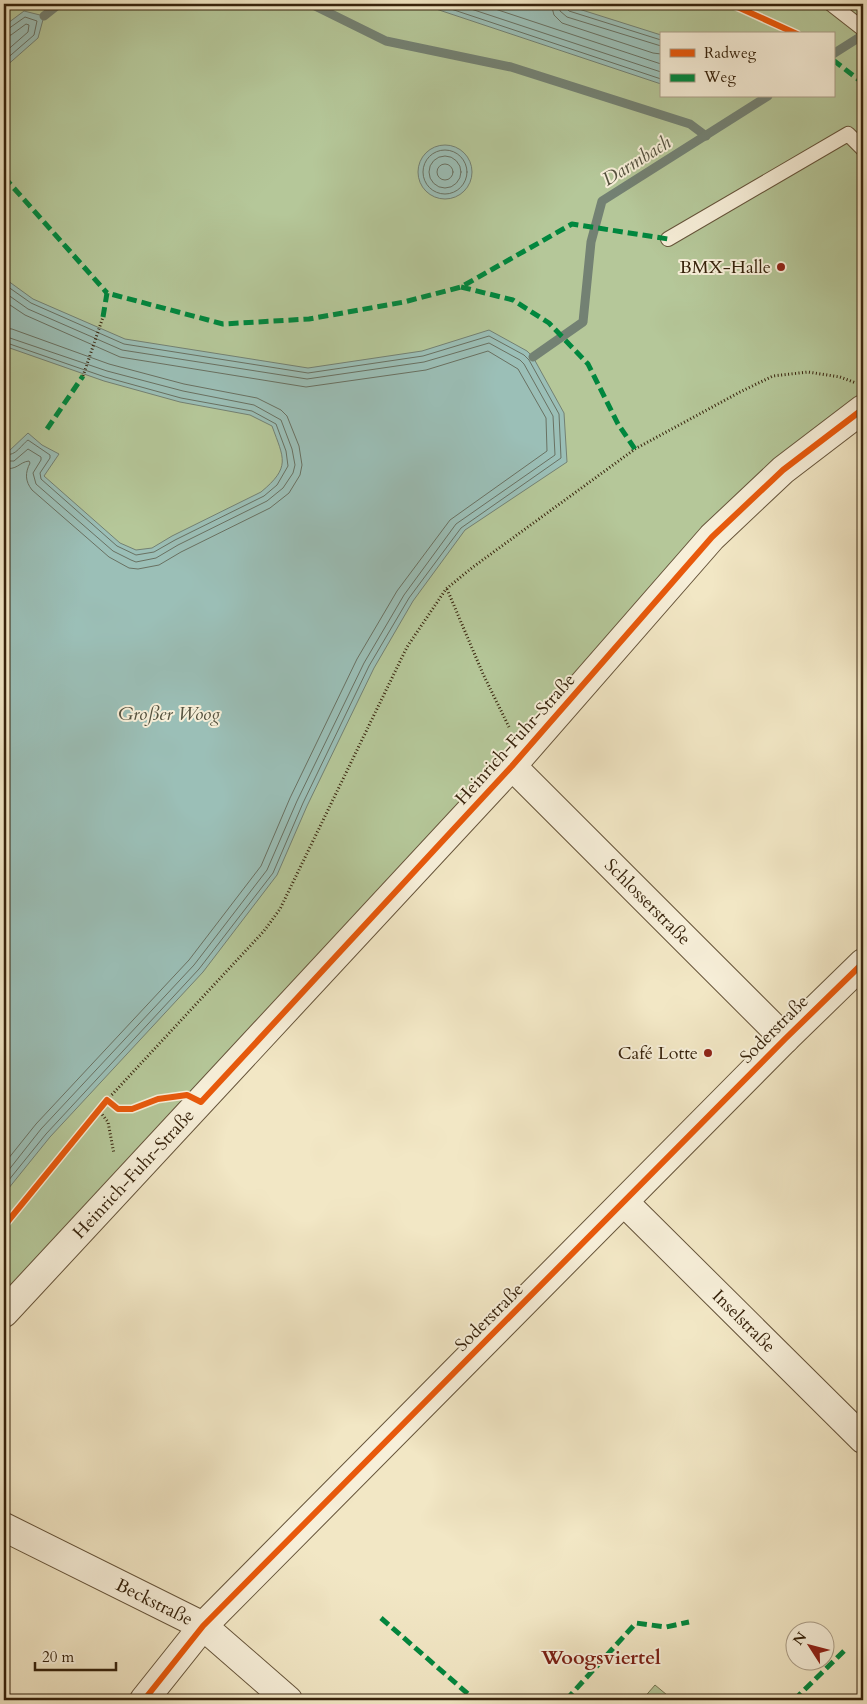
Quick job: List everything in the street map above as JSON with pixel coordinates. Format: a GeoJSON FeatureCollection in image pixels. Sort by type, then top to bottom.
{"type":"FeatureCollection","features":[{"type":"Feature","properties":{"kind":"street","name":"Heinrich-Fuhr-Straße"},"geometry":{"type":"LineString","coordinates":[[4,1313],[517,761],[712,538],[783,470],[863,409]]}},
{"type":"Feature","properties":{"kind":"street","name":"Schlosserstraße"},"geometry":{"type":"LineString","coordinates":[[517,761],[784,1039]]}},
{"type":"Feature","properties":{"kind":"street","name":"Soderstraße"},"geometry":{"type":"LineString","coordinates":[[144,1700],[203,1626],[784,1039],[863,963]]}},
{"type":"Feature","properties":{"kind":"street","name":"Inselstraße"},"geometry":{"type":"LineString","coordinates":[[624,1202],[863,1439]]}},
{"type":"Feature","properties":{"kind":"street","name":"Beckstraße"},"geometry":{"type":"LineString","coordinates":[[4,1527],[203,1626],[288,1700]]}},
{"type":"Feature","properties":{"kind":"lane"},"geometry":{"type":"LineString","coordinates":[[832,4],[863,29]]}},
{"type":"Feature","properties":{"kind":"lane"},"geometry":{"type":"LineString","coordinates":[[668,239],[848,134],[863,149]]}},
{"type":"Feature","properties":{"kind":"path"},"geometry":{"type":"LineString","coordinates":[[83,376],[103,317]]}},
{"type":"Feature","properties":{"kind":"path"},"geometry":{"type":"LineString","coordinates":[[110,1102],[264,931],[280,909],[407,646],[446,588],[636,450],[740,392],[773,376],[808,372],[840,377],[863,386]]}},
{"type":"Feature","properties":{"kind":"path"},"geometry":{"type":"LineString","coordinates":[[446,588],[483,674],[517,761]]}},
{"type":"Feature","properties":{"kind":"path"},"geometry":{"type":"LineString","coordinates":[[98,1109],[108,1122],[120,1187]]}},
{"type":"Feature","properties":{"kind":"green space"},"geometry":{"type":"Polygon","coordinates":[[[4,4],[863,4],[863,400],[501,772],[4,1301],[4,4]]]}},
{"type":"Feature","properties":{"kind":"green space"},"geometry":{"type":"Polygon","coordinates":[[[655,1685],[673,1700],[642,1700],[655,1685]]]}},
{"type":"Feature","properties":{"kind":"water"},"geometry":{"type":"Polygon","coordinates":[[[421,4],[563,4],[660,35],[660,84],[421,4]]]}},
{"type":"Feature","properties":{"kind":"water"},"geometry":{"type":"Polygon","coordinates":[[[24,11],[44,16],[38,38],[4,68],[4,26],[24,11]]]}},
{"type":"Feature","properties":{"kind":"water"},"geometry":{"type":"Polygon","coordinates":[[[440,145],[450,145],[460,149],[468,157],[472,172],[468,187],[460,195],[450,199],[440,199],[430,195],[422,187],[418,177],[418,167],[422,157],[430,149],[440,145]]]}},
{"type":"Feature","properties":{"kind":"water","name":"Großer Woog"},"geometry":{"type":"Polygon","coordinates":[[[4,278],[33,299],[125,339],[308,368],[422,351],[489,330],[527,351],[533,357],[564,413],[567,462],[465,530],[413,601],[374,668],[307,806],[277,875],[203,972],[50,1137],[4,1194],[4,447],[9,451],[28,433],[42,445],[59,454],[44,476],[120,543],[136,550],[152,548],[172,536],[261,492],[271,483],[281,469],[282,455],[272,426],[250,415],[180,402],[104,381],[4,346],[4,278]]]}},
{"type":"Feature","properties":{"kind":"waterway"},"geometry":{"type":"LineString","coordinates":[[44,16],[59,4]]}},
{"type":"Feature","properties":{"kind":"waterway"},"geometry":{"type":"LineString","coordinates":[[311,4],[386,41],[511,67],[690,124],[706,136]]}},
{"type":"Feature","properties":{"kind":"waterway","name":"Darmbach"},"geometry":{"type":"LineString","coordinates":[[834,53],[863,35]]}},
{"type":"Feature","properties":{"kind":"waterway","name":"Darmbach"},"geometry":{"type":"LineString","coordinates":[[533,357],[583,322],[591,242],[602,201],[765,98]]}},
{"type":"Feature","properties":{"kind":"marked path"},"geometry":{"type":"LineString","coordinates":[[834,61],[863,83]]}},
{"type":"Feature","properties":{"kind":"marked path"},"geometry":{"type":"LineString","coordinates":[[4,177],[107,293]]}},
{"type":"Feature","properties":{"kind":"marked path"},"geometry":{"type":"LineString","coordinates":[[103,317],[107,293],[223,324],[309,319],[404,302],[461,287],[572,224],[668,239]]}},
{"type":"Feature","properties":{"kind":"marked path"},"geometry":{"type":"LineString","coordinates":[[461,287],[513,300],[549,323],[588,364],[618,424],[635,449]]}},
{"type":"Feature","properties":{"kind":"marked path"},"geometry":{"type":"LineString","coordinates":[[47,429],[83,376]]}},
{"type":"Feature","properties":{"kind":"marked path"},"geometry":{"type":"LineString","coordinates":[[381,1618],[475,1700]]}},
{"type":"Feature","properties":{"kind":"marked path"},"geometry":{"type":"LineString","coordinates":[[566,1700],[636,1623],[666,1627],[689,1622]]}},
{"type":"Feature","properties":{"kind":"marked path"},"geometry":{"type":"LineString","coordinates":[[794,1700],[845,1650]]}},
{"type":"Feature","properties":{"kind":"cycle path"},"geometry":{"type":"LineString","coordinates":[[731,4],[793,32]]}},
{"type":"Feature","properties":{"kind":"cycle path"},"geometry":{"type":"LineString","coordinates":[[4,1226],[107,1100],[118,1109],[132,1109],[158,1099],[187,1095],[201,1102],[512,766],[712,537],[783,470],[863,409]]}},
{"type":"Feature","properties":{"kind":"cycle path"},"geometry":{"type":"LineString","coordinates":[[144,1700],[203,1626],[785,1039],[863,963]]}},
{"type":"Feature","properties":{"kind":"place","name":"BMX-Halle"},"geometry":{"type":"Point","coordinates":[781,267]}},
{"type":"Feature","properties":{"kind":"place","name":"Café Lotte"},"geometry":{"type":"Point","coordinates":[708,1053]}},
{"type":"Feature","properties":{"kind":"district","name":"Woogsviertel"},"geometry":{"type":"Point","coordinates":[601,1657]}}]}
